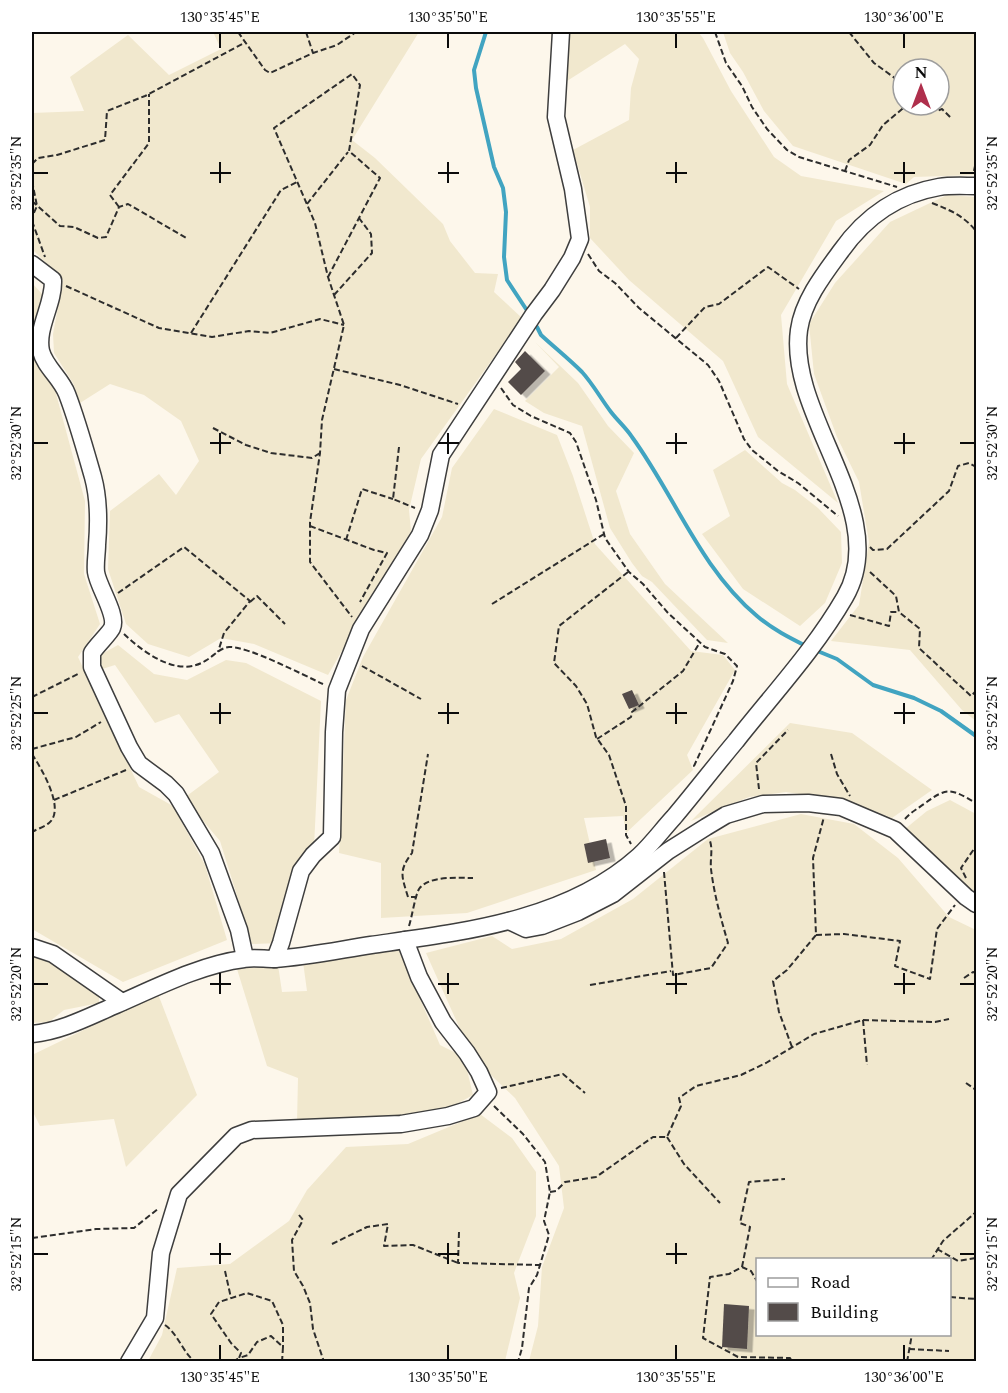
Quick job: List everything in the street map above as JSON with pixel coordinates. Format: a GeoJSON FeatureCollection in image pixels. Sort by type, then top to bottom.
{"type":"FeatureCollection","features":[{"type":"Feature","properties":{"kind":"street"},"geometry":{"type":"LineString","coordinates":[[275,959],[301,871],[313,855],[332,837],[337,690],[349,659],[357,623],[420,535],[428,514],[441,456],[572,258],[580,238],[573,189],[556,117],[561,32]]}},
{"type":"Feature","properties":{"kind":"street"},"geometry":{"type":"LineString","coordinates":[[32,1034],[48,1033],[189,974],[245,958],[275,959],[405,940],[509,921],[545,910],[584,894],[638,857],[705,779],[820,636],[848,593],[855,569],[856,533],[849,498],[804,386],[798,359],[799,330],[804,312],[820,280],[866,220],[910,194],[942,186],[976,186]]}},
{"type":"Feature","properties":{"kind":"street"},"geometry":{"type":"LineString","coordinates":[[38,261],[53,280],[54,291],[40,340],[41,350],[44,361],[56,373],[66,392],[94,479],[99,513],[96,570],[99,586],[113,615],[112,627],[92,653],[92,667],[139,764],[176,794],[211,853],[239,930],[245,958]]}},
{"type":"Feature","properties":{"kind":"street"},"geometry":{"type":"LineString","coordinates":[[509,921],[526,928],[542,926],[578,912],[614,894],[662,856],[706,827],[726,816],[761,804],[807,803],[841,807],[895,830],[976,904]]}},
{"type":"Feature","properties":{"kind":"street"},"geometry":{"type":"LineString","coordinates":[[129,1362],[155,1318],[160,1253],[179,1194],[236,1136],[252,1130],[401,1124],[448,1116],[474,1108],[488,1092],[479,1072],[439,1013],[419,977],[405,940]]}},
{"type":"Feature","properties":{"kind":"street"},"geometry":{"type":"LineString","coordinates":[[32,947],[53,954],[122,1002]]}},
{"type":"Feature","properties":{"kind":"path"},"geometry":{"type":"LineString","coordinates":[[238,32],[265,70],[270,73],[313,53],[337,45],[356,32]]}},
{"type":"Feature","properties":{"kind":"path"},"geometry":{"type":"LineString","coordinates":[[306,32],[313,53]]}},
{"type":"Feature","properties":{"kind":"path"},"geometry":{"type":"LineString","coordinates":[[715,32],[726,63],[742,86],[752,107],[767,129],[787,150],[799,157],[895,186],[956,212],[976,231]]}},
{"type":"Feature","properties":{"kind":"path"},"geometry":{"type":"LineString","coordinates":[[849,32],[874,63],[891,75]]}},
{"type":"Feature","properties":{"kind":"path"},"geometry":{"type":"LineString","coordinates":[[32,164],[38,158],[57,155],[105,140],[107,111],[149,94],[246,42]]}},
{"type":"Feature","properties":{"kind":"path"},"geometry":{"type":"LineString","coordinates":[[307,204],[349,151],[360,85],[352,74],[274,128],[315,223],[328,277],[344,325],[322,420],[310,526],[310,562],[357,623],[387,553],[310,526]]}},
{"type":"Feature","properties":{"kind":"path"},"geometry":{"type":"LineString","coordinates":[[119,207],[111,195],[149,143],[149,94]]}},
{"type":"Feature","properties":{"kind":"path"},"geometry":{"type":"LineString","coordinates":[[845,171],[849,160],[870,145],[883,126],[893,117]]}},
{"type":"Feature","properties":{"kind":"path"},"geometry":{"type":"LineString","coordinates":[[328,277],[380,178],[349,151]]}},
{"type":"Feature","properties":{"kind":"path"},"geometry":{"type":"LineString","coordinates":[[32,181],[37,206],[32,217]]}},
{"type":"Feature","properties":{"kind":"path"},"geometry":{"type":"LineString","coordinates":[[191,333],[281,190],[297,182]]}},
{"type":"Feature","properties":{"kind":"path"},"geometry":{"type":"LineString","coordinates":[[32,201],[60,226],[74,227],[98,238],[106,237],[119,207],[128,204],[189,239]]}},
{"type":"Feature","properties":{"kind":"path"},"geometry":{"type":"LineString","coordinates":[[334,295],[372,253],[371,234],[359,218]]}},
{"type":"Feature","properties":{"kind":"path"},"geometry":{"type":"LineString","coordinates":[[32,221],[38,261]]}},
{"type":"Feature","properties":{"kind":"path"},"geometry":{"type":"LineString","coordinates":[[580,238],[599,271],[615,283],[639,308],[708,365],[718,381],[744,439],[752,450],[778,471],[820,499],[873,550],[888,549],[949,491],[958,466],[969,463],[976,467]]}},
{"type":"Feature","properties":{"kind":"path"},"geometry":{"type":"LineString","coordinates":[[675,338],[705,307],[719,304],[768,267],[811,298]]}},
{"type":"Feature","properties":{"kind":"path"},"geometry":{"type":"LineString","coordinates":[[53,280],[159,328],[212,337],[249,331],[270,333],[320,319],[344,325]]}},
{"type":"Feature","properties":{"kind":"path"},"geometry":{"type":"LineString","coordinates":[[334,369],[400,385],[473,408]]}},
{"type":"Feature","properties":{"kind":"path"},"geometry":{"type":"LineString","coordinates":[[490,382],[500,388],[513,405],[531,416],[570,433],[576,442],[596,500],[604,534],[629,572],[705,647],[725,654],[737,666],[734,681],[694,766],[705,779]]}},
{"type":"Feature","properties":{"kind":"path"},"geometry":{"type":"LineString","coordinates":[[213,428],[246,445],[271,453],[312,458],[320,453]]}},
{"type":"Feature","properties":{"kind":"path"},"geometry":{"type":"LineString","coordinates":[[393,499],[399,447]]}},
{"type":"Feature","properties":{"kind":"path"},"geometry":{"type":"LineString","coordinates":[[346,540],[362,489],[428,514]]}},
{"type":"Feature","properties":{"kind":"path"},"geometry":{"type":"LineString","coordinates":[[492,604],[604,534]]}},
{"type":"Feature","properties":{"kind":"path"},"geometry":{"type":"LineString","coordinates":[[106,601],[184,547],[250,601],[248,603]]}},
{"type":"Feature","properties":{"kind":"path"},"geometry":{"type":"LineString","coordinates":[[855,569],[870,572],[896,596],[899,612]]}},
{"type":"Feature","properties":{"kind":"path"},"geometry":{"type":"LineString","coordinates":[[629,572],[559,626],[554,663],[576,686],[586,704],[597,739],[615,768],[626,806],[626,835],[638,857]]}},
{"type":"Feature","properties":{"kind":"path"},"geometry":{"type":"LineString","coordinates":[[218,652],[224,633],[248,603],[257,596],[285,624]]}},
{"type":"Feature","properties":{"kind":"path"},"geometry":{"type":"LineString","coordinates":[[836,611],[889,626],[891,612],[899,612],[921,629],[919,648],[971,696],[976,692]]}},
{"type":"Feature","properties":{"kind":"path"},"geometry":{"type":"LineString","coordinates":[[112,627],[122,632],[141,649],[181,668],[193,667],[205,662],[229,647],[244,650],[337,690]]}},
{"type":"Feature","properties":{"kind":"path"},"geometry":{"type":"LineString","coordinates":[[597,739],[631,717],[632,712],[683,672],[700,642]]}},
{"type":"Feature","properties":{"kind":"path"},"geometry":{"type":"LineString","coordinates":[[349,659],[421,699]]}},
{"type":"Feature","properties":{"kind":"path"},"geometry":{"type":"LineString","coordinates":[[32,697],[92,667]]}},
{"type":"Feature","properties":{"kind":"path"},"geometry":{"type":"LineString","coordinates":[[32,748],[76,737],[114,714]]}},
{"type":"Feature","properties":{"kind":"path"},"geometry":{"type":"LineString","coordinates":[[761,804],[756,763],[788,730]]}},
{"type":"Feature","properties":{"kind":"path"},"geometry":{"type":"LineString","coordinates":[[32,754],[42,770],[54,800],[54,814],[50,822],[32,832]]}},
{"type":"Feature","properties":{"kind":"path"},"geometry":{"type":"LineString","coordinates":[[417,897],[408,897],[401,875],[412,853],[428,754]]}},
{"type":"Feature","properties":{"kind":"path"},"geometry":{"type":"LineString","coordinates":[[831,754],[837,774],[850,795],[850,811]]}},
{"type":"Feature","properties":{"kind":"path"},"geometry":{"type":"LineString","coordinates":[[54,800],[139,764]]}},
{"type":"Feature","properties":{"kind":"path"},"geometry":{"type":"LineString","coordinates":[[895,830],[908,816],[945,791],[957,792],[976,803]]}},
{"type":"Feature","properties":{"kind":"path"},"geometry":{"type":"LineString","coordinates":[[792,1047],[779,1012],[773,981],[788,970],[816,934],[813,858],[828,805]]}},
{"type":"Feature","properties":{"kind":"path"},"geometry":{"type":"LineString","coordinates":[[662,856],[671,971],[673,975],[711,968],[728,943],[717,902],[711,868],[712,846],[706,827]]}},
{"type":"Feature","properties":{"kind":"path"},"geometry":{"type":"LineString","coordinates":[[816,934],[844,934],[900,941],[895,966],[930,979],[937,929],[963,894],[966,876],[961,868],[976,846]]}},
{"type":"Feature","properties":{"kind":"path"},"geometry":{"type":"LineString","coordinates":[[405,940],[419,889],[427,883],[442,878],[473,878]]}},
{"type":"Feature","properties":{"kind":"path"},"geometry":{"type":"LineString","coordinates":[[590,985],[671,971]]}},
{"type":"Feature","properties":{"kind":"path"},"geometry":{"type":"LineString","coordinates":[[964,978],[973,972],[976,973]]}},
{"type":"Feature","properties":{"kind":"path"},"geometry":{"type":"LineString","coordinates":[[668,1137],[681,1106],[679,1098],[696,1086],[741,1076],[814,1034],[863,1020],[935,1022],[949,1019]]}},
{"type":"Feature","properties":{"kind":"path"},"geometry":{"type":"LineString","coordinates":[[863,1020],[867,1065]]}},
{"type":"Feature","properties":{"kind":"path"},"geometry":{"type":"LineString","coordinates":[[518,1362],[522,1348],[529,1288],[537,1275],[549,1235],[544,1221],[550,1192],[545,1162],[524,1134],[494,1106],[488,1092],[563,1074],[585,1093]]}},
{"type":"Feature","properties":{"kind":"path"},"geometry":{"type":"LineString","coordinates":[[966,1083],[976,1090]]}},
{"type":"Feature","properties":{"kind":"path"},"geometry":{"type":"LineString","coordinates":[[550,1192],[556,1191],[565,1182],[596,1177],[653,1137],[668,1137]]}},
{"type":"Feature","properties":{"kind":"path"},"geometry":{"type":"LineString","coordinates":[[668,1137],[684,1164],[720,1203]]}},
{"type":"Feature","properties":{"kind":"path"},"geometry":{"type":"LineString","coordinates":[[785,1179],[749,1182],[740,1223],[750,1227],[742,1266],[729,1274],[710,1277],[703,1338],[738,1357],[790,1358],[792,1362]]}},
{"type":"Feature","properties":{"kind":"path"},"geometry":{"type":"LineString","coordinates":[[32,1238],[96,1229],[134,1228],[161,1207]]}},
{"type":"Feature","properties":{"kind":"path"},"geometry":{"type":"LineString","coordinates":[[932,1258],[943,1241],[976,1212]]}},
{"type":"Feature","properties":{"kind":"path"},"geometry":{"type":"LineString","coordinates":[[299,1215],[303,1220],[292,1240],[294,1271],[310,1302],[313,1329],[324,1362]]}},
{"type":"Feature","properties":{"kind":"path"},"geometry":{"type":"LineString","coordinates":[[332,1244],[368,1227],[388,1224],[384,1246],[413,1245],[458,1263],[540,1265]]}},
{"type":"Feature","properties":{"kind":"path"},"geometry":{"type":"LineString","coordinates":[[458,1263],[459,1232]]}},
{"type":"Feature","properties":{"kind":"path"},"geometry":{"type":"LineString","coordinates":[[937,1249],[958,1262],[976,1258]]}},
{"type":"Feature","properties":{"kind":"path"},"geometry":{"type":"LineString","coordinates":[[742,1266],[751,1271],[756,1280]]}},
{"type":"Feature","properties":{"kind":"path"},"geometry":{"type":"LineString","coordinates":[[225,1271],[231,1298]]}},
{"type":"Feature","properties":{"kind":"path"},"geometry":{"type":"LineString","coordinates":[[239,1360],[241,1353],[231,1343],[211,1314],[219,1302],[247,1293],[272,1300],[283,1326],[282,1362]]}},
{"type":"Feature","properties":{"kind":"path"},"geometry":{"type":"LineString","coordinates":[[951,1297],[976,1299]]}},
{"type":"Feature","properties":{"kind":"path"},"geometry":{"type":"LineString","coordinates":[[155,1318],[171,1329],[186,1354],[195,1362]]}},
{"type":"Feature","properties":{"kind":"path"},"geometry":{"type":"LineString","coordinates":[[233,1362],[248,1355],[257,1342],[271,1336],[283,1347]]}},
{"type":"Feature","properties":{"kind":"path"},"geometry":{"type":"LineString","coordinates":[[907,1362],[912,1336]]}},
{"type":"Feature","properties":{"kind":"path"},"geometry":{"type":"LineString","coordinates":[[909,1349],[949,1351]]}},
{"type":"Feature","properties":{"kind":"shaded area"},"geometry":{"type":"Polygon","coordinates":[[[213,32],[419,32],[352,140],[375,158],[443,224],[450,241],[475,273],[498,274],[494,292],[522,318],[421,459],[409,510],[411,531],[328,675],[254,644],[221,638],[189,657],[148,644],[126,624],[108,569],[110,511],[159,474],[176,495],[199,461],[181,421],[144,395],[110,384],[80,403],[73,383],[54,353],[53,334],[63,280],[32,249],[32,113],[84,111],[70,77],[128,35],[169,75],[221,49],[213,32]]]}},
{"type":"Feature","properties":{"kind":"shaded area"},"geometry":{"type":"Polygon","coordinates":[[[569,32],[698,32],[731,91],[774,157],[801,176],[884,191],[836,221],[781,315],[787,384],[838,503],[758,437],[723,361],[629,280],[590,238],[590,207],[573,150],[629,120],[631,88],[639,59],[625,44],[567,81],[569,32]]]}},
{"type":"Feature","properties":{"kind":"shaded area"},"geometry":{"type":"Polygon","coordinates":[[[723,32],[976,32],[976,175],[914,177],[906,184],[793,146],[764,111],[730,53],[723,32]]]}},
{"type":"Feature","properties":{"kind":"shaded area"},"geometry":{"type":"Polygon","coordinates":[[[947,195],[976,197],[976,721],[962,710],[910,650],[831,641],[859,605],[869,542],[859,482],[837,437],[814,374],[809,324],[835,283],[890,222],[947,195]]]}},
{"type":"Feature","properties":{"kind":"shaded area"},"geometry":{"type":"Polygon","coordinates":[[[32,283],[43,295],[32,333],[32,283]]]}},
{"type":"Feature","properties":{"kind":"shaded area"},"geometry":{"type":"Polygon","coordinates":[[[535,342],[578,383],[608,426],[634,453],[616,491],[630,534],[665,584],[728,643],[707,640],[652,582],[642,576],[632,563],[610,528],[582,426],[544,413],[525,401],[559,367],[535,342]]]}},
{"type":"Feature","properties":{"kind":"shaded area"},"geometry":{"type":"Polygon","coordinates":[[[32,353],[55,390],[85,501],[84,574],[100,624],[78,657],[139,787],[173,806],[205,865],[227,940],[123,982],[32,929],[32,353]]]}},
{"type":"Feature","properties":{"kind":"shaded area"},"geometry":{"type":"Polygon","coordinates":[[[494,409],[557,435],[595,544],[691,651],[723,655],[735,670],[687,755],[693,770],[626,833],[623,816],[584,818],[596,870],[467,913],[381,918],[381,863],[339,853],[346,700],[363,657],[442,517],[452,468],[494,409]]]}},
{"type":"Feature","properties":{"kind":"shaded area"},"geometry":{"type":"Polygon","coordinates":[[[745,450],[782,483],[818,508],[841,532],[842,563],[825,603],[800,626],[743,589],[702,534],[730,516],[713,470],[745,450]]]}},
{"type":"Feature","properties":{"kind":"shaded area"},"geometry":{"type":"Polygon","coordinates":[[[118,645],[154,674],[187,680],[226,660],[246,663],[321,701],[314,847],[279,943],[252,944],[220,841],[184,798],[219,772],[179,714],[155,723],[115,665],[99,670],[100,655],[118,645]]]}},
{"type":"Feature","properties":{"kind":"shaded area"},"geometry":{"type":"Polygon","coordinates":[[[790,723],[852,733],[932,790],[892,818],[847,801],[786,792],[749,797],[691,821],[790,723]]]}},
{"type":"Feature","properties":{"kind":"shaded area"},"geometry":{"type":"Polygon","coordinates":[[[950,800],[976,814],[976,894],[905,829],[927,811],[950,800]]]}},
{"type":"Feature","properties":{"kind":"shaded area"},"geometry":{"type":"Polygon","coordinates":[[[801,814],[854,824],[898,858],[949,917],[976,930],[976,1361],[529,1361],[538,1326],[542,1267],[564,1208],[559,1166],[515,1098],[473,1058],[426,953],[492,936],[512,949],[561,939],[633,899],[708,839],[801,814]]]}},
{"type":"Feature","properties":{"kind":"shaded area"},"geometry":{"type":"Polygon","coordinates":[[[398,948],[440,1045],[464,1057],[473,1095],[442,1112],[376,1120],[297,1122],[298,1078],[267,1066],[237,969],[278,965],[282,992],[307,991],[303,962],[398,948]]]}},
{"type":"Feature","properties":{"kind":"shaded area"},"geometry":{"type":"Polygon","coordinates":[[[32,955],[51,963],[99,992],[99,1003],[64,1010],[49,1022],[32,1023],[32,955]]]}},
{"type":"Feature","properties":{"kind":"shaded area"},"geometry":{"type":"Polygon","coordinates":[[[158,994],[197,1095],[126,1167],[114,1119],[40,1126],[32,1113],[32,1055],[158,994]]]}},
{"type":"Feature","properties":{"kind":"shaded area"},"geometry":{"type":"Polygon","coordinates":[[[480,1114],[512,1138],[536,1172],[536,1216],[514,1273],[520,1298],[505,1361],[148,1361],[162,1335],[177,1268],[230,1264],[289,1221],[307,1190],[346,1147],[408,1144],[480,1114]]]}},
{"type":"Feature","properties":{"kind":"building"},"geometry":{"type":"Polygon","coordinates":[[[525,351],[545,371],[521,395],[508,382],[521,369],[515,362],[525,351]]]}},
{"type":"Feature","properties":{"kind":"building"},"geometry":{"type":"Polygon","coordinates":[[[632,690],[639,705],[629,709],[622,694],[632,690]]]}},
{"type":"Feature","properties":{"kind":"building"},"geometry":{"type":"Polygon","coordinates":[[[606,839],[610,858],[588,863],[584,844],[606,839]]]}},
{"type":"Feature","properties":{"kind":"building"},"geometry":{"type":"Polygon","coordinates":[[[724,1304],[749,1306],[747,1349],[722,1347],[724,1304]]]}},
{"type":"Feature","properties":{"kind":"waterway"},"geometry":{"type":"LineString","coordinates":[[486,32],[474,70],[476,88],[494,167],[503,188],[506,212],[504,257],[507,280],[528,312]]}},
{"type":"Feature","properties":{"kind":"waterway"},"geometry":{"type":"LineString","coordinates":[[537,327],[541,335],[590,381],[611,412],[630,434],[719,576],[757,616],[788,637],[808,647]]}},
{"type":"Feature","properties":{"kind":"waterway"},"geometry":{"type":"LineString","coordinates":[[815,650],[837,659],[873,685],[914,698],[941,711],[976,736]]}}]}
